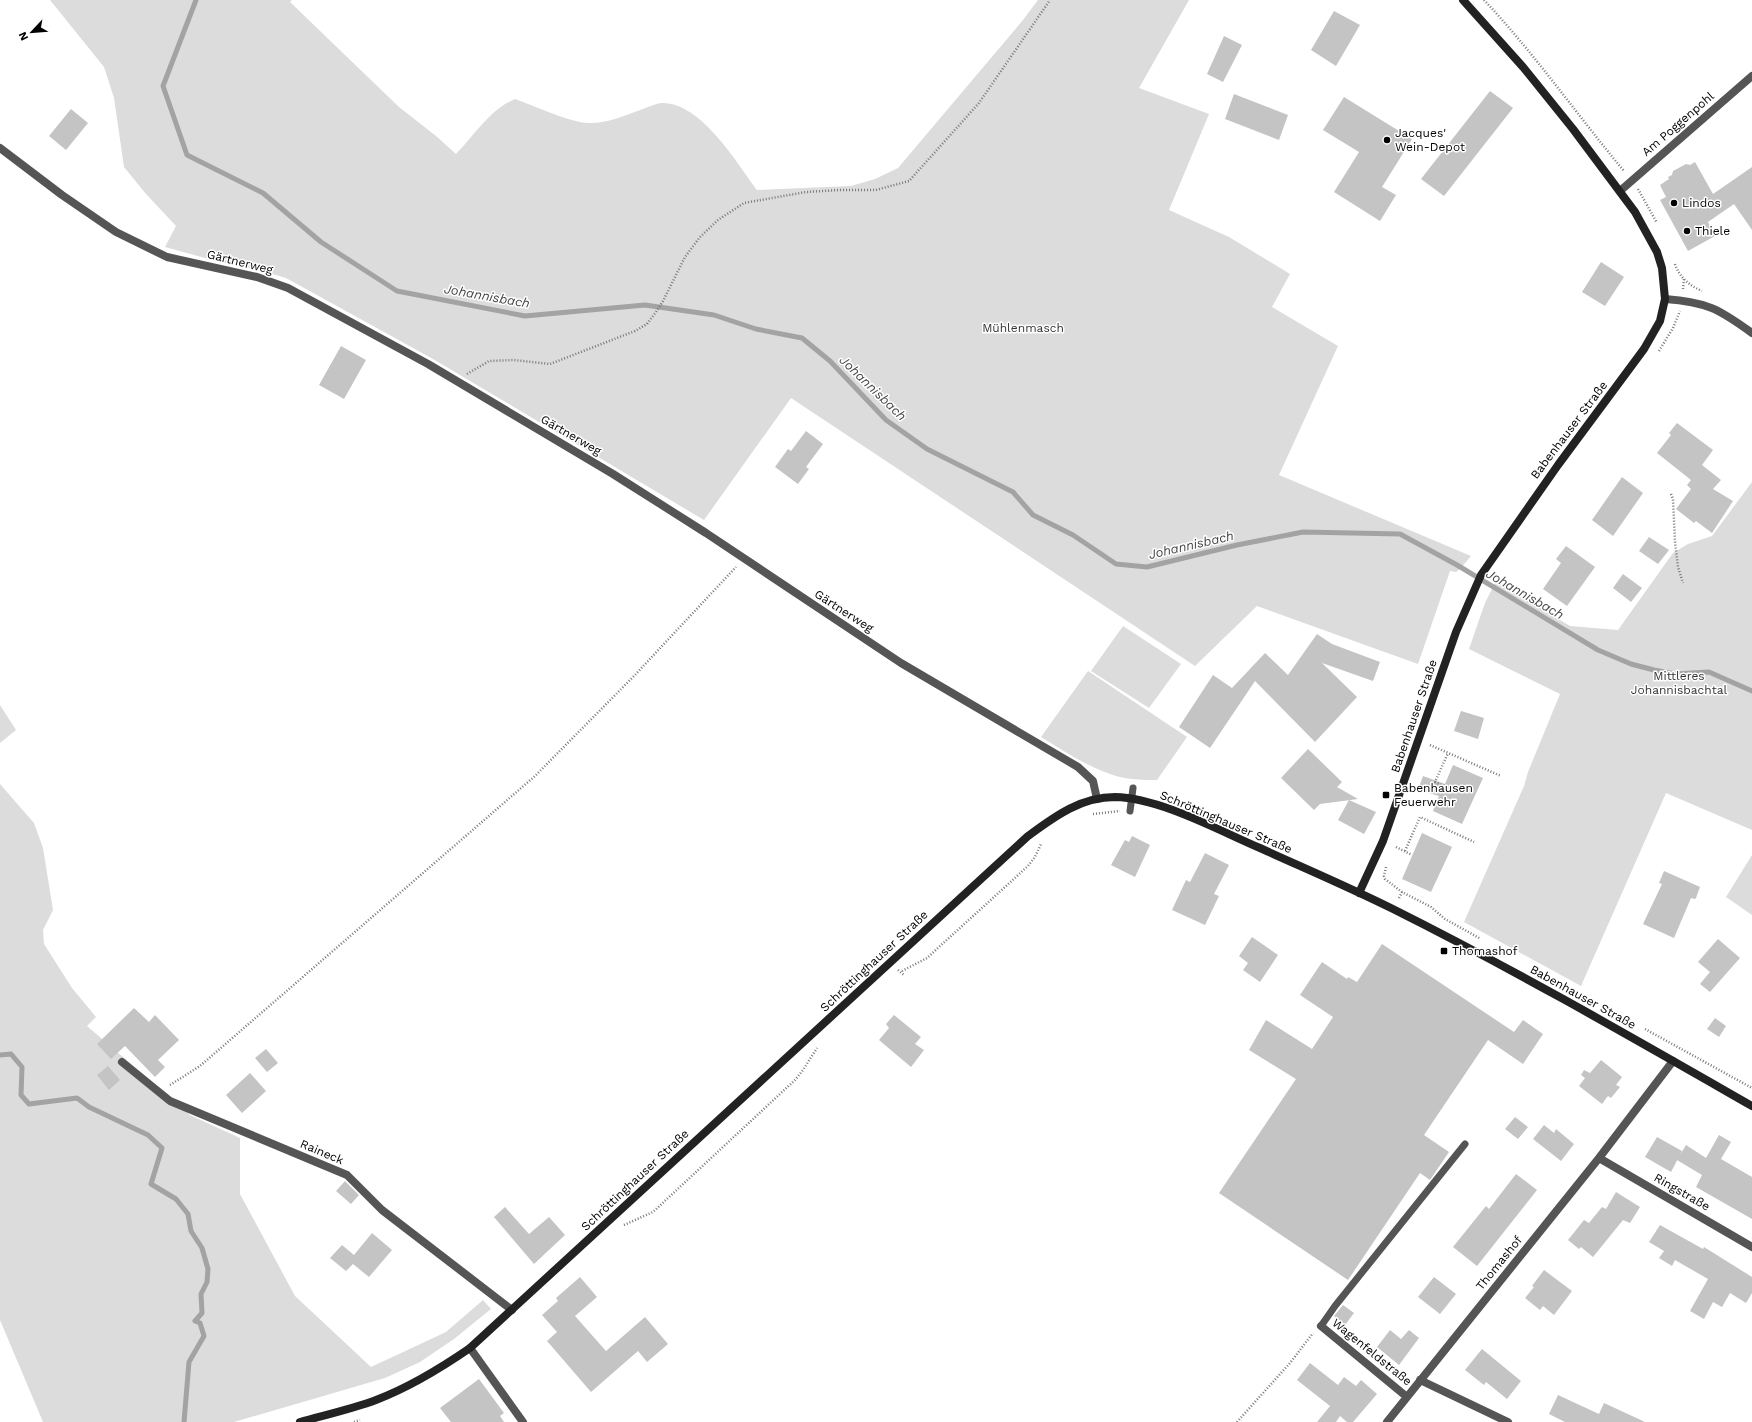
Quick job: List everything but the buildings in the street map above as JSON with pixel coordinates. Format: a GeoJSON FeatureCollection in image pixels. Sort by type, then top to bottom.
{"type":"FeatureCollection","features":[{"type":"Feature","properties":{"kind":"main road","name":"Babenhauser Straße"},"geometry":{"type":"LineString","coordinates":[[1464,0],[1524,67],[1635,212],[1657,252],[1662,268],[1665,299],[1660,321],[1644,349],[1488,562],[1473,589],[1456,632],[1383,841],[1359,893],[1508,969],[1752,1106]]}},
{"type":"Feature","properties":{"kind":"main road","name":"Schröttinghauser Straße"},"geometry":{"type":"LineString","coordinates":[[300,1422],[351,1408],[398,1391],[426,1377],[470,1348],[1028,836],[1063,812],[1085,802],[1097,799],[1114,797],[1131,798],[1158,806],[1197,821],[1359,893]]}},
{"type":"Feature","properties":{"kind":"street","name":"Am Poggenpohl"},"geometry":{"type":"LineString","coordinates":[[1620,191],[1752,76]]}},
{"type":"Feature","properties":{"kind":"street","name":"Gärtnerweg"},"geometry":{"type":"LineString","coordinates":[[0,148],[62,196],[116,232],[167,257],[257,277],[288,288],[428,364],[613,474],[744,558],[901,663],[1078,767],[1093,781],[1097,799]]}},
{"type":"Feature","properties":{"kind":"street"},"geometry":{"type":"LineString","coordinates":[[1665,299],[1699,303],[1712,307],[1752,333]]}},
{"type":"Feature","properties":{"kind":"street","name":"Thomashof"},"geometry":{"type":"LineString","coordinates":[[1387,1422],[1599,1158],[1673,1061]]}},
{"type":"Feature","properties":{"kind":"street","name":"Raineck"},"geometry":{"type":"LineString","coordinates":[[122,1062],[170,1101],[347,1175],[382,1210],[512,1310]]}},
{"type":"Feature","properties":{"kind":"street","name":"Ringstraße"},"geometry":{"type":"LineString","coordinates":[[1599,1158],[1752,1246]]}},
{"type":"Feature","properties":{"kind":"street","name":"Wagenfeldstraße"},"geometry":{"type":"LineString","coordinates":[[1321,1326],[1407,1397]]}},
{"type":"Feature","properties":{"kind":"street"},"geometry":{"type":"LineString","coordinates":[[470,1348],[523,1422]]}},
{"type":"Feature","properties":{"kind":"street","name":"Wagenfeldstraße"},"geometry":{"type":"LineString","coordinates":[[1420,1380],[1508,1422]]}},
{"type":"Feature","properties":{"kind":"lane"},"geometry":{"type":"LineString","coordinates":[[1130,812],[1132,788]]}},
{"type":"Feature","properties":{"kind":"lane"},"geometry":{"type":"LineString","coordinates":[[1321,1326],[1465,1144]]}},
{"type":"Feature","properties":{"kind":"path"},"geometry":{"type":"LineString","coordinates":[[456,382],[489,361],[514,360],[550,364],[635,331],[647,324],[663,301],[685,257],[700,238],[718,220],[744,203],[806,192],[876,190],[909,181],[979,103],[1050,0]]}},
{"type":"Feature","properties":{"kind":"path"},"geometry":{"type":"LineString","coordinates":[[1484,0],[1505,22],[1573,104],[1631,180]]}},
{"type":"Feature","properties":{"kind":"path"},"geometry":{"type":"LineString","coordinates":[[1672,494],[1676,556],[1682,583]]}},
{"type":"Feature","properties":{"kind":"path"},"geometry":{"type":"LineString","coordinates":[[160,1092],[200,1066],[535,776],[639,671],[744,558]]}},
{"type":"Feature","properties":{"kind":"path"},"geometry":{"type":"LineString","coordinates":[[1428,752],[1433,738]]}},
{"type":"Feature","properties":{"kind":"path"},"geometry":{"type":"LineString","coordinates":[[1430,745],[1501,776]]}},
{"type":"Feature","properties":{"kind":"path"},"geometry":{"type":"LineString","coordinates":[[1444,786],[1435,782],[1448,753]]}},
{"type":"Feature","properties":{"kind":"path"},"geometry":{"type":"LineString","coordinates":[[1089,816],[1108,812],[1130,812]]}},
{"type":"Feature","properties":{"kind":"path"},"geometry":{"type":"LineString","coordinates":[[1405,851],[1420,817],[1474,842]]}},
{"type":"Feature","properties":{"kind":"path"},"geometry":{"type":"LineString","coordinates":[[1393,852],[1398,840]]}},
{"type":"Feature","properties":{"kind":"path"},"geometry":{"type":"LineString","coordinates":[[898,972],[927,958],[1028,866],[1035,857],[1040,844],[1043,841]]}},
{"type":"Feature","properties":{"kind":"path"},"geometry":{"type":"LineString","coordinates":[[1396,847],[1412,855]]}},
{"type":"Feature","properties":{"kind":"path"},"geometry":{"type":"LineString","coordinates":[[1388,863],[1384,876],[1385,879],[1402,892]]}},
{"type":"Feature","properties":{"kind":"path"},"geometry":{"type":"LineString","coordinates":[[623,1226],[653,1212],[665,1201],[795,1080],[821,1042]]}},
{"type":"Feature","properties":{"kind":"path"},"geometry":{"type":"LineString","coordinates":[[1237,1422],[1290,1363],[1313,1333],[1321,1326]]}},
{"type":"Feature","properties":{"kind":"path"},"geometry":{"type":"LineString","coordinates":[[354,1422],[366,1418]]}},
{"type":"Feature","properties":{"kind":"green space","name":"Mühlenmasch"},"geometry":{"type":"Polygon","coordinates":[[[50,0],[292,0],[290,2],[399,107],[456,154],[490,116],[515,99],[583,123],[597,123],[611,120],[661,103],[676,105],[690,112],[703,123],[728,150],[757,190],[851,186],[875,179],[898,168],[1023,20],[1038,0],[1189,0],[1139,88],[1209,114],[1169,210],[1229,237],[1290,274],[1272,307],[1338,346],[1279,475],[1471,556],[1456,572],[1450,571],[1418,664],[1257,606],[1195,666],[791,398],[704,520],[433,359],[286,278],[165,247],[176,226],[146,194],[124,167],[114,98],[104,67],[50,0]]]}},
{"type":"Feature","properties":{"kind":"green space","name":"Mittleres Johannisbachtal"},"geometry":{"type":"Polygon","coordinates":[[[1752,482],[1752,830],[1666,793],[1581,986],[1464,922],[1524,786],[1528,772],[1560,694],[1469,649],[1485,603],[1496,581],[1570,626],[1618,630],[1673,553],[1688,544],[1712,536],[1752,482]]]}},
{"type":"Feature","properties":{"kind":"green space"},"geometry":{"type":"Polygon","coordinates":[[[1123,626],[1181,664],[1149,708],[1091,671],[1123,626]]]}},
{"type":"Feature","properties":{"kind":"green space"},"geometry":{"type":"Polygon","coordinates":[[[1088,671],[1187,737],[1157,780],[1141,780],[1120,777],[1096,769],[1041,737],[1088,671]]]}},
{"type":"Feature","properties":{"kind":"green space"},"geometry":{"type":"Polygon","coordinates":[[[0,705],[16,730],[0,743],[0,705]]]}},
{"type":"Feature","properties":{"kind":"green space"},"geometry":{"type":"Polygon","coordinates":[[[0,784],[34,823],[43,848],[53,910],[43,930],[44,944],[72,988],[96,1017],[87,1026],[190,1115],[240,1138],[240,1194],[295,1296],[371,1367],[446,1332],[483,1300],[491,1309],[454,1339],[420,1362],[385,1378],[234,1422],[43,1422],[0,1320],[0,784]]]}},
{"type":"Feature","properties":{"kind":"green space"},"geometry":{"type":"Polygon","coordinates":[[[1752,855],[1752,915],[1726,897],[1752,855]]]}},
{"type":"Feature","properties":{"kind":"waterway","name":"Johannisbach"},"geometry":{"type":"LineString","coordinates":[[196,0],[163,86],[187,155],[263,193],[321,242],[397,291],[525,316],[645,305],[714,315],[756,329],[802,338],[830,361],[886,420],[927,449],[1013,492],[1033,515],[1073,535],[1116,564],[1147,567],[1237,545],[1303,532],[1400,534],[1457,565],[1598,650],[1631,664],[1654,670],[1675,674],[1709,672],[1752,691]]}},
{"type":"Feature","properties":{"kind":"waterway"},"geometry":{"type":"LineString","coordinates":[[0,1055],[11,1054],[22,1067],[21,1095],[29,1104],[77,1098],[89,1107],[148,1135],[162,1148],[151,1184],[176,1199],[188,1214],[191,1231],[202,1248],[208,1269],[207,1282],[201,1294],[202,1313],[195,1321],[200,1323],[204,1336],[189,1362],[184,1422]]}},
{"type":"Feature","properties":{"kind":"place","name":"Jacques' Wein-Depot"},"geometry":{"type":"Point","coordinates":[1387,140]}},
{"type":"Feature","properties":{"kind":"place","name":"Lindos"},"geometry":{"type":"Point","coordinates":[1674,203]}},
{"type":"Feature","properties":{"kind":"place","name":"Thiele"},"geometry":{"type":"Point","coordinates":[1687,231]}},
{"type":"Feature","properties":{"kind":"place","name":"Babenhausen Feuerwehr"},"geometry":{"type":"Point","coordinates":[1386,795]}},
{"type":"Feature","properties":{"kind":"place","name":"Thomashof"},"geometry":{"type":"Point","coordinates":[1444,951]}}]}
